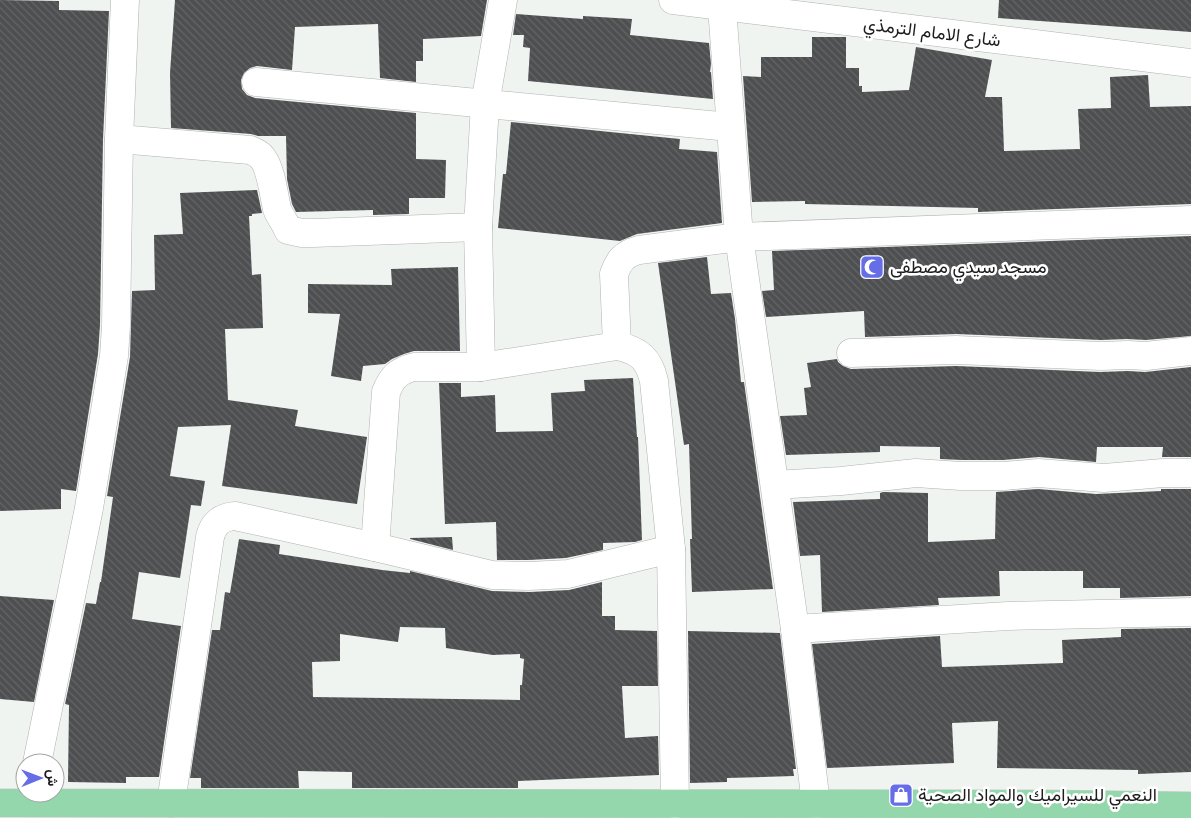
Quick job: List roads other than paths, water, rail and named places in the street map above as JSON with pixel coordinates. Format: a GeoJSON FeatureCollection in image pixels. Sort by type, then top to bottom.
{"type":"FeatureCollection","features":[{"type":"Feature","properties":{"kind":"main road"},"geometry":{"type":"LineString","coordinates":[[0,803],[29,805],[171,803],[816,804],[856,811],[1041,804],[1191,806]]}},
{"type":"Feature","properties":{"kind":"street"},"geometry":{"type":"LineString","coordinates":[[39,753],[89,508],[114,356],[119,139],[125,0]]}},
{"type":"Feature","properties":{"kind":"street"},"geometry":{"type":"LineString","coordinates":[[481,367],[478,227],[485,104],[502,0]]}},
{"type":"Feature","properties":{"kind":"street","name":"شارع الامام الترمذي"},"geometry":{"type":"LineString","coordinates":[[673,0],[1191,63]]}},
{"type":"Feature","properties":{"kind":"street"},"geometry":{"type":"LineString","coordinates":[[722,7],[739,237],[796,629],[816,804]]}},
{"type":"Feature","properties":{"kind":"street"},"geometry":{"type":"LineString","coordinates":[[256,82],[730,127]]}},
{"type":"Feature","properties":{"kind":"street"},"geometry":{"type":"LineString","coordinates":[[119,139],[250,150],[258,153],[264,159],[278,210],[288,230],[312,233],[478,227]]}},
{"type":"Feature","properties":{"kind":"street"},"geometry":{"type":"LineString","coordinates":[[617,346],[614,274],[617,265],[623,258],[630,252],[639,250],[739,237],[1191,220]]}},
{"type":"Feature","properties":{"kind":"street"},"geometry":{"type":"LineString","coordinates":[[375,547],[386,392],[389,382],[396,375],[405,369],[414,367],[481,367],[617,346],[628,348],[638,353],[646,360],[652,370],[654,381],[671,549],[675,804]]}},
{"type":"Feature","properties":{"kind":"street"},"geometry":{"type":"LineString","coordinates":[[851,353],[956,350],[1146,356],[1191,351]]}},
{"type":"Feature","properties":{"kind":"street"},"geometry":{"type":"LineString","coordinates":[[775,486],[916,473],[961,476],[1038,474],[1104,478],[1163,473],[1191,473]]}},
{"type":"Feature","properties":{"kind":"street"},"geometry":{"type":"LineString","coordinates":[[171,803],[210,537],[215,524],[221,519],[235,516],[492,575],[568,574],[671,549]]}},
{"type":"Feature","properties":{"kind":"street"},"geometry":{"type":"LineString","coordinates":[[796,629],[1008,616],[1191,612]]}},
{"type":"Feature","properties":{"kind":"place","name":"مسجد سيدي مصطفى"},"geometry":{"type":"Point","coordinates":[872,267]}},
{"type":"Feature","properties":{"kind":"place","name":"النعمي للسيراميك والمواد الصحية"},"geometry":{"type":"Point","coordinates":[901,795]}}]}
